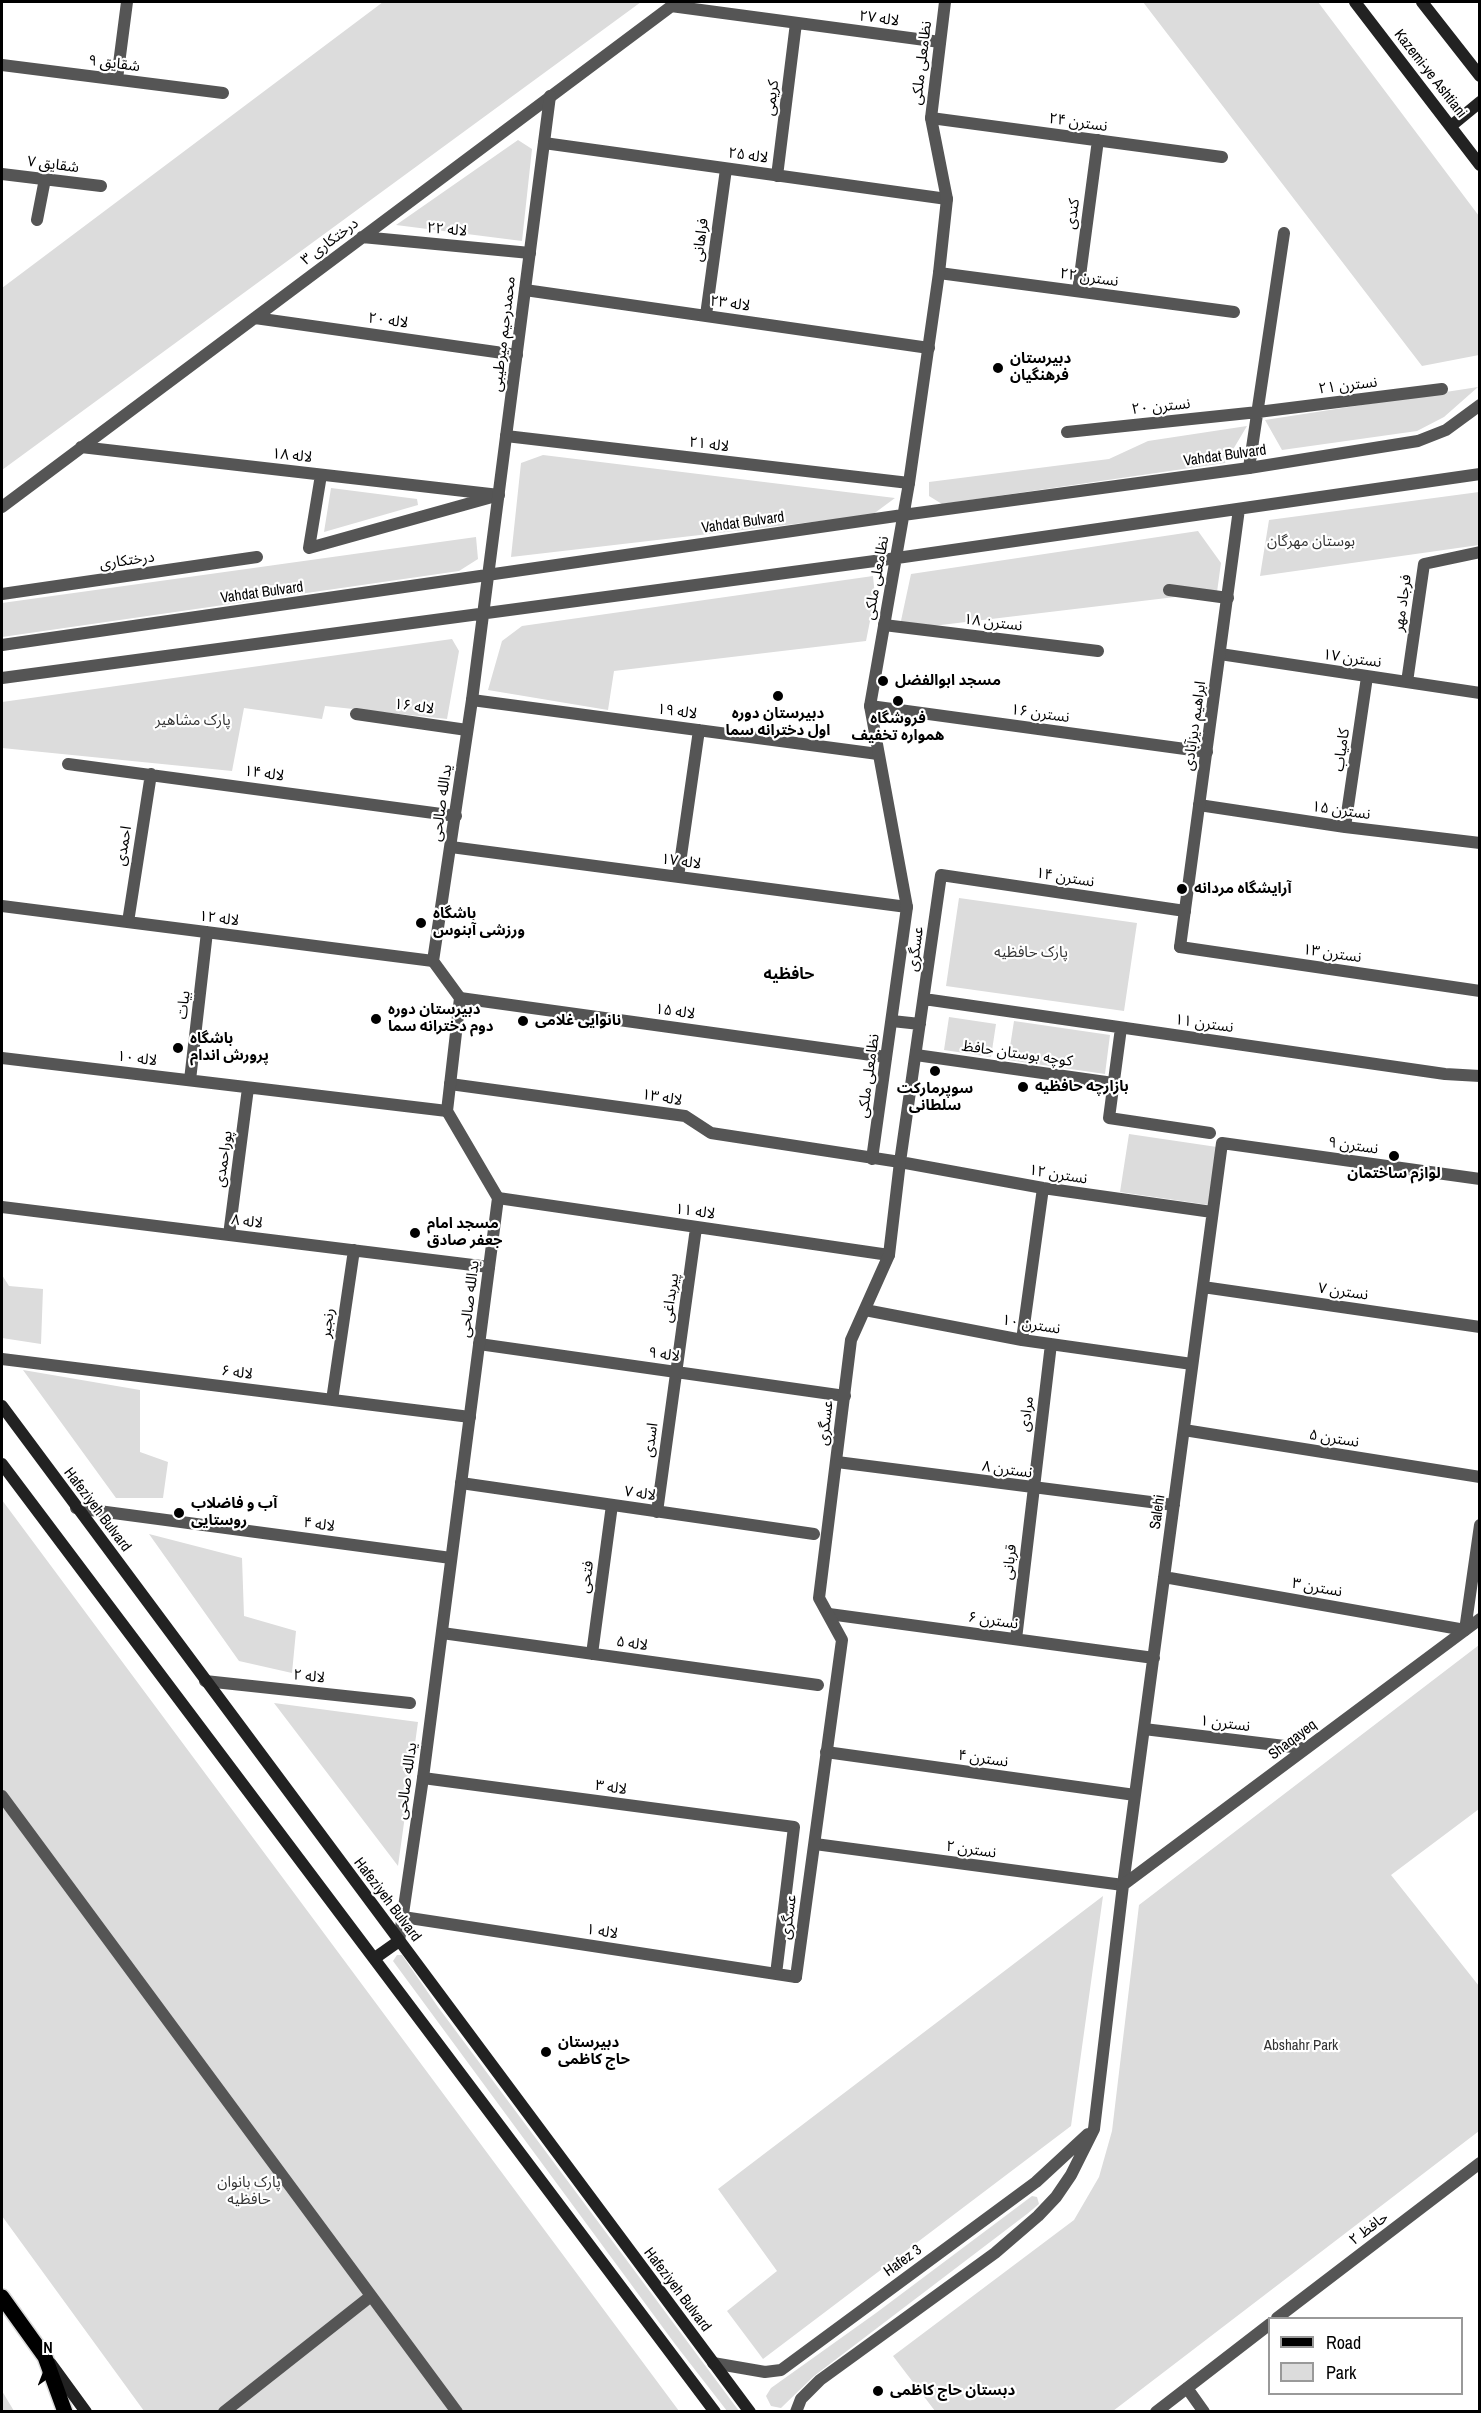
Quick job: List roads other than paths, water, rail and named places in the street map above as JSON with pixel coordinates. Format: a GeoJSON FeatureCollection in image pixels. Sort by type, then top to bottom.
{"type":"FeatureCollection","features":[{"type":"Feature","properties":{"kind":"main road","name":"Kazemi-ye Ashtiani"},"geometry":{"type":"LineString","coordinates":[[1355,2],[1479,165]]}},
{"type":"Feature","properties":{"kind":"main road"},"geometry":{"type":"LineString","coordinates":[[1422,2],[1479,76]]}},
{"type":"Feature","properties":{"kind":"main road"},"geometry":{"type":"LineString","coordinates":[[1451,126],[1479,102]]}},
{"type":"Feature","properties":{"kind":"main road","name":"Hafeziyeh Bulvard"},"geometry":{"type":"LineString","coordinates":[[2,1406],[750,2412]]}},
{"type":"Feature","properties":{"kind":"main road"},"geometry":{"type":"LineString","coordinates":[[2,1464],[715,2412]]}},
{"type":"Feature","properties":{"kind":"main road"},"geometry":{"type":"LineString","coordinates":[[375,1958],[399,1941]]}},
{"type":"Feature","properties":{"kind":"main road"},"geometry":{"type":"LineString","coordinates":[[2,2297],[87,2412]]}},
{"type":"Feature","properties":{"kind":"main road"},"geometry":{"type":"LineString","coordinates":[[45,2356],[65,2412]]}},
{"type":"Feature","properties":{"kind":"street"},"geometry":{"type":"LineString","coordinates":[[117,79],[127,2]]}},
{"type":"Feature","properties":{"kind":"street","name":"نظامعلی ملکی"},"geometry":{"type":"LineString","coordinates":[[872,1159],[907,907],[870,706],[909,483],[929,348],[947,199],[931,118],[945,2]]}},
{"type":"Feature","properties":{"kind":"street","name":"لاله ۲۷"},"geometry":{"type":"LineString","coordinates":[[674,4],[940,42]]}},
{"type":"Feature","properties":{"kind":"street","name":"درختکاری ۳"},"geometry":{"type":"LineString","coordinates":[[2,507],[674,4]]}},
{"type":"Feature","properties":{"kind":"street","name":"کریمی"},"geometry":{"type":"LineString","coordinates":[[777,176],[796,23]]}},
{"type":"Feature","properties":{"kind":"street","name":"شقایق ۹"},"geometry":{"type":"LineString","coordinates":[[2,65],[223,93]]}},
{"type":"Feature","properties":{"kind":"street","name":"محمدرحیم میرطیبی"},"geometry":{"type":"LineString","coordinates":[[483,612],[550,96]]}},
{"type":"Feature","properties":{"kind":"street","name":"نسترن ۲۴"},"geometry":{"type":"LineString","coordinates":[[931,118],[1222,157]]}},
{"type":"Feature","properties":{"kind":"street","name":"کندی"},"geometry":{"type":"LineString","coordinates":[[1078,291],[1098,140]]}},
{"type":"Feature","properties":{"kind":"street","name":"لاله ۲۵"},"geometry":{"type":"LineString","coordinates":[[544,143],[947,199]]}},
{"type":"Feature","properties":{"kind":"street","name":"فراهانی"},"geometry":{"type":"LineString","coordinates":[[706,315],[726,169]]}},
{"type":"Feature","properties":{"kind":"street","name":"شقایق ۷"},"geometry":{"type":"LineString","coordinates":[[2,174],[101,186]]}},
{"type":"Feature","properties":{"kind":"street"},"geometry":{"type":"LineString","coordinates":[[37,220],[45,179]]}},
{"type":"Feature","properties":{"kind":"street"},"geometry":{"type":"LineString","coordinates":[[1249,468],[1284,233]]}},
{"type":"Feature","properties":{"kind":"street","name":"لاله ۲۲"},"geometry":{"type":"LineString","coordinates":[[362,237],[530,253]]}},
{"type":"Feature","properties":{"kind":"street","name":"نسترن ۲۲"},"geometry":{"type":"LineString","coordinates":[[939,273],[1234,312]]}},
{"type":"Feature","properties":{"kind":"street","name":"لاله ۲۳"},"geometry":{"type":"LineString","coordinates":[[525,290],[929,348]]}},
{"type":"Feature","properties":{"kind":"street","name":"لاله ۲۰"},"geometry":{"type":"LineString","coordinates":[[255,318],[517,355]]}},
{"type":"Feature","properties":{"kind":"street","name":"نسترن ۲۱"},"geometry":{"type":"LineString","coordinates":[[1258,412],[1442,389]]}},
{"type":"Feature","properties":{"kind":"street","name":"Vahdat Bulvard"},"geometry":{"type":"LineString","coordinates":[[2,645],[903,515],[1249,468],[1418,441],[1446,430],[1479,405]]}},
{"type":"Feature","properties":{"kind":"street","name":"نسترن ۲۰"},"geometry":{"type":"LineString","coordinates":[[1067,432],[1258,412]]}},
{"type":"Feature","properties":{"kind":"street","name":"لاله ۲۱"},"geometry":{"type":"LineString","coordinates":[[506,436],[909,483]]}},
{"type":"Feature","properties":{"kind":"street","name":"لاله ۱۸"},"geometry":{"type":"LineString","coordinates":[[81,447],[499,495]]}},
{"type":"Feature","properties":{"kind":"street"},"geometry":{"type":"LineString","coordinates":[[2,678],[897,558],[1479,474]]}},
{"type":"Feature","properties":{"kind":"street"},"geometry":{"type":"LineString","coordinates":[[321,475],[309,548],[499,495]]}},
{"type":"Feature","properties":{"kind":"street","name":"ابراهیم دیزآبادی"},"geometry":{"type":"LineString","coordinates":[[1180,947],[1239,509]]}},
{"type":"Feature","properties":{"kind":"street","name":"فرجاد مهر"},"geometry":{"type":"LineString","coordinates":[[1407,682],[1424,564],[1479,552]]}},
{"type":"Feature","properties":{"kind":"street","name":"درختکاری"},"geometry":{"type":"LineString","coordinates":[[2,594],[257,557]]}},
{"type":"Feature","properties":{"kind":"street"},"geometry":{"type":"LineString","coordinates":[[1169,590],[1228,598]]}},
{"type":"Feature","properties":{"kind":"street","name":"یدالله صالحی"},"geometry":{"type":"LineString","coordinates":[[433,961],[456,816],[483,612]]}},
{"type":"Feature","properties":{"kind":"street","name":"نسترن ۱۸"},"geometry":{"type":"LineString","coordinates":[[885,625],[1098,651]]}},
{"type":"Feature","properties":{"kind":"street","name":"نسترن ۱۷"},"geometry":{"type":"LineString","coordinates":[[1220,654],[1479,693]]}},
{"type":"Feature","properties":{"kind":"street","name":"کامیاب"},"geometry":{"type":"LineString","coordinates":[[1346,827],[1367,676]]}},
{"type":"Feature","properties":{"kind":"street","name":"لاله ۱۹"},"geometry":{"type":"LineString","coordinates":[[472,700],[878,754]]}},
{"type":"Feature","properties":{"kind":"street","name":"نسترن ۱۶"},"geometry":{"type":"LineString","coordinates":[[870,706],[1207,752]]}},
{"type":"Feature","properties":{"kind":"street","name":"لاله ۱۶"},"geometry":{"type":"LineString","coordinates":[[356,714],[467,730]]}},
{"type":"Feature","properties":{"kind":"street"},"geometry":{"type":"LineString","coordinates":[[678,877],[699,730]]}},
{"type":"Feature","properties":{"kind":"street","name":"لاله ۱۴"},"geometry":{"type":"LineString","coordinates":[[68,764],[456,816]]}},
{"type":"Feature","properties":{"kind":"street","name":"احمدی"},"geometry":{"type":"LineString","coordinates":[[128,922],[151,774]]}},
{"type":"Feature","properties":{"kind":"street","name":"نسترن ۱۵"},"geometry":{"type":"LineString","coordinates":[[1199,805],[1346,827],[1479,843]]}},
{"type":"Feature","properties":{"kind":"street","name":"لاله ۱۷"},"geometry":{"type":"LineString","coordinates":[[451,847],[907,907]]}},
{"type":"Feature","properties":{"kind":"street","name":"نسترن ۱۴"},"geometry":{"type":"LineString","coordinates":[[941,875],[1185,912]]}},
{"type":"Feature","properties":{"kind":"street","name":"عسگری"},"geometry":{"type":"LineString","coordinates":[[796,1977],[842,1640],[819,1598],[851,1340],[889,1255],[941,875]]}},
{"type":"Feature","properties":{"kind":"street","name":"لاله ۱۲"},"geometry":{"type":"LineString","coordinates":[[2,906],[433,961]]}},
{"type":"Feature","properties":{"kind":"street","name":"بیات"},"geometry":{"type":"LineString","coordinates":[[190,1080],[207,932]]}},
{"type":"Feature","properties":{"kind":"street","name":"نسترن ۱۳"},"geometry":{"type":"LineString","coordinates":[[1180,947],[1479,991]]}},
{"type":"Feature","properties":{"kind":"street"},"geometry":{"type":"LineString","coordinates":[[433,961],[460,998],[447,1111],[498,1198]]}},
{"type":"Feature","properties":{"kind":"street","name":"لاله ۱۵"},"geometry":{"type":"LineString","coordinates":[[460,998],[886,1057]]}},
{"type":"Feature","properties":{"kind":"street","name":"نسترن ۱۱"},"geometry":{"type":"LineString","coordinates":[[924,999],[1445,1074],[1479,1076]]}},
{"type":"Feature","properties":{"kind":"street"},"geometry":{"type":"LineString","coordinates":[[892,1021],[920,1024]]}},
{"type":"Feature","properties":{"kind":"street"},"geometry":{"type":"LineString","coordinates":[[1121,1028],[1109,1118],[1210,1133]]}},
{"type":"Feature","properties":{"kind":"street","name":"کوچه بوستان حافظ"},"geometry":{"type":"LineString","coordinates":[[916,1055],[1113,1083]]}},
{"type":"Feature","properties":{"kind":"street","name":"لاله ۱۰"},"geometry":{"type":"LineString","coordinates":[[2,1058],[447,1111]]}},
{"type":"Feature","properties":{"kind":"street","name":"لاله ۱۳"},"geometry":{"type":"LineString","coordinates":[[450,1084],[685,1116],[711,1133],[900,1162]]}},
{"type":"Feature","properties":{"kind":"street","name":"پوراحمدی"},"geometry":{"type":"LineString","coordinates":[[229,1235],[248,1088]]}},
{"type":"Feature","properties":{"kind":"street","name":"نسترن ۹"},"geometry":{"type":"LineString","coordinates":[[1222,1143],[1479,1179]]}},
{"type":"Feature","properties":{"kind":"street","name":"Salehi"},"geometry":{"type":"LineString","coordinates":[[1124,1885],[1222,1143]]}},
{"type":"Feature","properties":{"kind":"street","name":"نسترن ۱۲"},"geometry":{"type":"LineString","coordinates":[[900,1162],[1043,1188],[1212,1212]]}},
{"type":"Feature","properties":{"kind":"street"},"geometry":{"type":"LineString","coordinates":[[1022,1340],[1043,1188]]}},
{"type":"Feature","properties":{"kind":"street","name":"یدالله صالحی"},"geometry":{"type":"LineString","coordinates":[[399,1941],[423,1778],[498,1198]]}},
{"type":"Feature","properties":{"kind":"street","name":"لاله ۱۱"},"geometry":{"type":"LineString","coordinates":[[498,1198],[889,1255]]}},
{"type":"Feature","properties":{"kind":"street","name":"لاله ۸"},"geometry":{"type":"LineString","coordinates":[[2,1207],[489,1267]]}},
{"type":"Feature","properties":{"kind":"street","name":"پیربداغی"},"geometry":{"type":"LineString","coordinates":[[676,1372],[696,1228]]}},
{"type":"Feature","properties":{"kind":"street","name":"رنجبر"},"geometry":{"type":"LineString","coordinates":[[332,1400],[354,1250]]}},
{"type":"Feature","properties":{"kind":"street","name":"نسترن ۷"},"geometry":{"type":"LineString","coordinates":[[1203,1287],[1479,1328]]}},
{"type":"Feature","properties":{"kind":"street","name":"نسترن ۱۰"},"geometry":{"type":"LineString","coordinates":[[865,1310],[1022,1340],[1192,1364]]}},
{"type":"Feature","properties":{"kind":"street","name":"لاله ۹"},"geometry":{"type":"LineString","coordinates":[[479,1344],[845,1396]]}},
{"type":"Feature","properties":{"kind":"street","name":"مرادی"},"geometry":{"type":"LineString","coordinates":[[1034,1488],[1050,1344]]}},
{"type":"Feature","properties":{"kind":"street","name":"لاله ۶"},"geometry":{"type":"LineString","coordinates":[[2,1359],[470,1417]]}},
{"type":"Feature","properties":{"kind":"street","name":"اسدی"},"geometry":{"type":"LineString","coordinates":[[657,1512],[676,1372]]}},
{"type":"Feature","properties":{"kind":"street","name":"نسترن ۵"},"geometry":{"type":"LineString","coordinates":[[1184,1430],[1479,1477]]}},
{"type":"Feature","properties":{"kind":"street","name":"نسترن ۸"},"geometry":{"type":"LineString","coordinates":[[837,1462],[1174,1506]]}},
{"type":"Feature","properties":{"kind":"street","name":"لاله ۷"},"geometry":{"type":"LineString","coordinates":[[461,1483],[814,1534]]}},
{"type":"Feature","properties":{"kind":"street","name":"قربانی"},"geometry":{"type":"LineString","coordinates":[[1016,1639],[1034,1488]]}},
{"type":"Feature","properties":{"kind":"street","name":"فتحی"},"geometry":{"type":"LineString","coordinates":[[592,1654],[612,1505]]}},
{"type":"Feature","properties":{"kind":"street","name":"لاله ۴"},"geometry":{"type":"LineString","coordinates":[[76,1508],[451,1558]]}},
{"type":"Feature","properties":{"kind":"street"},"geometry":{"type":"LineString","coordinates":[[1465,1630],[1477,1559],[1479,1525]]}},
{"type":"Feature","properties":{"kind":"street","name":"نسترن ۳"},"geometry":{"type":"LineString","coordinates":[[1164,1576],[1465,1630]]}},
{"type":"Feature","properties":{"kind":"street","name":"نسترن ۶"},"geometry":{"type":"LineString","coordinates":[[829,1614],[1154,1658]]}},
{"type":"Feature","properties":{"kind":"street","name":"Shaqayeq"},"geometry":{"type":"LineString","coordinates":[[1124,1885],[1479,1619]]}},
{"type":"Feature","properties":{"kind":"street","name":"لاله ۵"},"geometry":{"type":"LineString","coordinates":[[442,1633],[818,1685]]}},
{"type":"Feature","properties":{"kind":"street","name":"لاله ۲"},"geometry":{"type":"LineString","coordinates":[[205,1681],[410,1703]]}},
{"type":"Feature","properties":{"kind":"street","name":"نسترن ۱"},"geometry":{"type":"LineString","coordinates":[[1144,1729],[1301,1748]]}},
{"type":"Feature","properties":{"kind":"street","name":"نسترن ۴"},"geometry":{"type":"LineString","coordinates":[[826,1752],[1135,1795]]}},
{"type":"Feature","properties":{"kind":"street","name":"لاله ۳"},"geometry":{"type":"LineString","coordinates":[[423,1778],[794,1827],[776,1974]]}},
{"type":"Feature","properties":{"kind":"street"},"geometry":{"type":"LineString","coordinates":[[2,1796],[457,2412]]}},
{"type":"Feature","properties":{"kind":"street","name":"نسترن ۲"},"geometry":{"type":"LineString","coordinates":[[815,1844],[1124,1885]]}},
{"type":"Feature","properties":{"kind":"street"},"geometry":{"type":"LineString","coordinates":[[796,2412],[801,2399],[820,2380],[995,2253],[1038,2216],[1056,2197],[1071,2175],[1094,2129],[1124,1885]]}},
{"type":"Feature","properties":{"kind":"street","name":"لاله ۱"},"geometry":{"type":"LineString","coordinates":[[403,1917],[796,1977]]}},
{"type":"Feature","properties":{"kind":"street","name":"Hafez 3"},"geometry":{"type":"LineString","coordinates":[[712,2363],[765,2372],[781,2370],[1036,2182],[1094,2129]]}},
{"type":"Feature","properties":{"kind":"street","name":"حافظ ۲"},"geometry":{"type":"LineString","coordinates":[[1280,2317],[1479,2163]]}},
{"type":"Feature","properties":{"kind":"street"},"geometry":{"type":"LineString","coordinates":[[224,2412],[371,2296]]}},
{"type":"Feature","properties":{"kind":"street"},"geometry":{"type":"LineString","coordinates":[[1156,2412],[1268,2326]]}},
{"type":"Feature","properties":{"kind":"street"},"geometry":{"type":"LineString","coordinates":[[1186,2388],[1204,2412]]}},
{"type":"Feature","properties":{"kind":"place","name":"دبیرستان فرهنگیان"},"geometry":{"type":"Point","coordinates":[998,368]}},
{"type":"Feature","properties":{"kind":"place","name":"مسجد ابوالفضل"},"geometry":{"type":"Point","coordinates":[883,681]}},
{"type":"Feature","properties":{"kind":"place","name":"دبیرستان دوره اول دخترانه سما"},"geometry":{"type":"Point","coordinates":[778,696]}},
{"type":"Feature","properties":{"kind":"place","name":"فروشگاه همواره تخفیف"},"geometry":{"type":"Point","coordinates":[898,701]}},
{"type":"Feature","properties":{"kind":"place","name":"آرایشگاه مردانه"},"geometry":{"type":"Point","coordinates":[1182,889]}},
{"type":"Feature","properties":{"kind":"place","name":"باشگاه ورزشی آبنوس"},"geometry":{"type":"Point","coordinates":[421,923]}},
{"type":"Feature","properties":{"kind":"place","name":"دبیرستان دوره دوم دخترانه سما"},"geometry":{"type":"Point","coordinates":[376,1019]}},
{"type":"Feature","properties":{"kind":"place","name":"نانوایی غلامی"},"geometry":{"type":"Point","coordinates":[523,1021]}},
{"type":"Feature","properties":{"kind":"place","name":"باشگاه پرورش اندام"},"geometry":{"type":"Point","coordinates":[178,1048]}},
{"type":"Feature","properties":{"kind":"place","name":"سوپرمارکت سلطانی"},"geometry":{"type":"Point","coordinates":[935,1071]}},
{"type":"Feature","properties":{"kind":"place","name":"بازارچه حافظیه"},"geometry":{"type":"Point","coordinates":[1023,1087]}},
{"type":"Feature","properties":{"kind":"place","name":"لوازم ساختمان"},"geometry":{"type":"Point","coordinates":[1394,1156]}},
{"type":"Feature","properties":{"kind":"place","name":"مسجد امام جعفر صادق"},"geometry":{"type":"Point","coordinates":[415,1233]}},
{"type":"Feature","properties":{"kind":"place","name":"آب و فاضلاب روستایی"},"geometry":{"type":"Point","coordinates":[179,1513]}},
{"type":"Feature","properties":{"kind":"place","name":"دبیرستان حاج کاظمی"},"geometry":{"type":"Point","coordinates":[546,2052]}},
{"type":"Feature","properties":{"kind":"place","name":"دبستان حاج کاظمی"},"geometry":{"type":"Point","coordinates":[878,2391]}},
{"type":"Feature","properties":{"kind":"district","name":"حافظیه"},"geometry":{"type":"Point","coordinates":[789,975]}},
{"type":"Feature","properties":{"kind":"park label","name":"بوستان مهرگان"},"geometry":{"type":"Point","coordinates":[1311,542]}},
{"type":"Feature","properties":{"kind":"park label","name":"پارک مشاهیر"},"geometry":{"type":"Point","coordinates":[193,721]}},
{"type":"Feature","properties":{"kind":"park label","name":"پارک حافظیه"},"geometry":{"type":"Point","coordinates":[1031,953]}},
{"type":"Feature","properties":{"kind":"park label","name":"Abshahr Park"},"geometry":{"type":"Point","coordinates":[1301,2046]}},
{"type":"Feature","properties":{"kind":"park label","name":"پارک بانوان حافظیه"},"geometry":{"type":"Point","coordinates":[249,2192]}}]}
